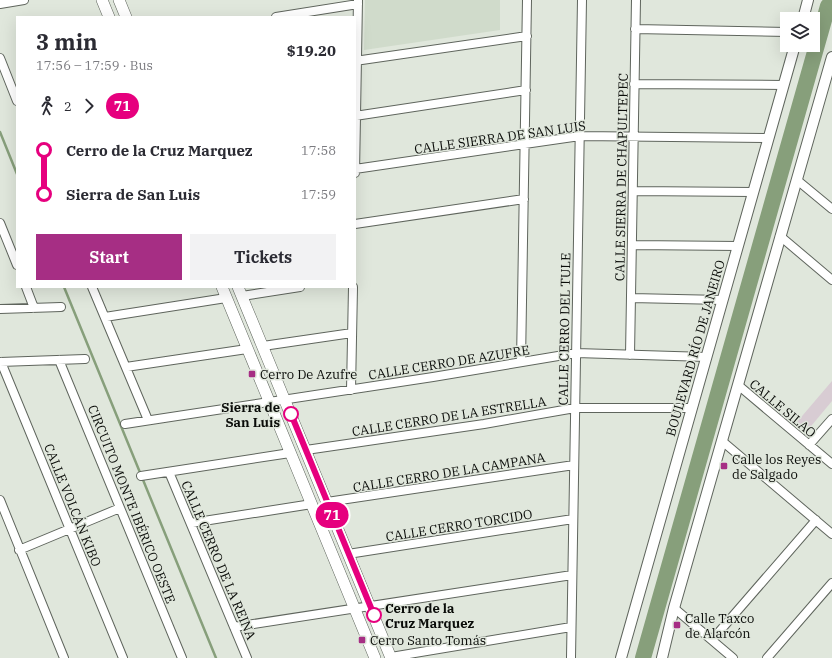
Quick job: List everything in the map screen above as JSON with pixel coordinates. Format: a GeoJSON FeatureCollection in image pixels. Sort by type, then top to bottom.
{"type":"FeatureCollection","features":[{"type":"Feature","properties":{"kind":"main road"},"geometry":{"type":"LineString","coordinates":[[102,0],[109,16]]}},
{"type":"Feature","properties":{"kind":"main road"},"geometry":{"type":"LineString","coordinates":[[119,0],[126,16]]}},
{"type":"Feature","properties":{"kind":"main road"},"geometry":{"type":"LineString","coordinates":[[222,288],[375,658]]}},
{"type":"Feature","properties":{"kind":"main road"},"geometry":{"type":"LineString","coordinates":[[240,292],[391,657]]}},
{"type":"Feature","properties":{"kind":"street"},"geometry":{"type":"LineString","coordinates":[[0,4],[24,0]]}},
{"type":"Feature","properties":{"kind":"street"},"geometry":{"type":"LineString","coordinates":[[522,362],[527,0]]}},
{"type":"Feature","properties":{"kind":"street","name":"CALLE CERRO DEL TULE"},"geometry":{"type":"LineString","coordinates":[[571,658],[582,0]]}},
{"type":"Feature","properties":{"kind":"street","name":"CALLE SIERRA DE CHAPULTEPEC"},"geometry":{"type":"LineString","coordinates":[[630,355],[636,0]]}},
{"type":"Feature","properties":{"kind":"street"},"geometry":{"type":"LineString","coordinates":[[805,12],[808,0]]}},
{"type":"Feature","properties":{"kind":"street"},"geometry":{"type":"LineString","coordinates":[[281,16],[358,2],[356,116],[526,90]]}},
{"type":"Feature","properties":{"kind":"street"},"geometry":{"type":"LineString","coordinates":[[635,29],[780,32]]}},
{"type":"Feature","properties":{"kind":"street"},"geometry":{"type":"LineString","coordinates":[[356,61],[527,36]]}},
{"type":"Feature","properties":{"kind":"street","name":"BOULEVARD RÍO DE JANEIRO"},"geometry":{"type":"LineString","coordinates":[[621,658],[793,52]]}},
{"type":"Feature","properties":{"kind":"street"},"geometry":{"type":"LineString","coordinates":[[662,658],[674,608],[832,57]]}},
{"type":"Feature","properties":{"kind":"street"},"geometry":{"type":"LineString","coordinates":[[0,58],[16,98]]}},
{"type":"Feature","properties":{"kind":"street"},"geometry":{"type":"LineString","coordinates":[[634,84],[784,85]]}},
{"type":"Feature","properties":{"kind":"street","name":"CALLE SIERRA DE SAN LUIS"},"geometry":{"type":"LineString","coordinates":[[356,169],[580,136],[769,138]]}},
{"type":"Feature","properties":{"kind":"street"},"geometry":{"type":"LineString","coordinates":[[797,180],[832,209]]}},
{"type":"Feature","properties":{"kind":"street"},"geometry":{"type":"LineString","coordinates":[[633,191],[753,192]]}},
{"type":"Feature","properties":{"kind":"street"},"geometry":{"type":"LineString","coordinates":[[356,224],[524,199]]}},
{"type":"Feature","properties":{"kind":"street"},"geometry":{"type":"LineString","coordinates":[[0,222],[16,262]]}},
{"type":"Feature","properties":{"kind":"street"},"geometry":{"type":"LineString","coordinates":[[780,236],[832,280]]}},
{"type":"Feature","properties":{"kind":"street"},"geometry":{"type":"LineString","coordinates":[[632,245],[738,246]]}},
{"type":"Feature","properties":{"kind":"street"},"geometry":{"type":"LineString","coordinates":[[26,288],[34,308]]}},
{"type":"Feature","properties":{"kind":"street"},"geometry":{"type":"LineString","coordinates":[[92,288],[148,420]]}},
{"type":"Feature","properties":{"kind":"street"},"geometry":{"type":"LineString","coordinates":[[240,292],[288,288]]}},
{"type":"Feature","properties":{"kind":"street"},"geometry":{"type":"LineString","coordinates":[[351,390],[353,288]]}},
{"type":"Feature","properties":{"kind":"street"},"geometry":{"type":"LineString","coordinates":[[105,317],[226,298]]}},
{"type":"Feature","properties":{"kind":"street"},"geometry":{"type":"LineString","coordinates":[[631,298],[722,300]]}},
{"type":"Feature","properties":{"kind":"street"},"geometry":{"type":"LineString","coordinates":[[0,309],[61,308]]}},
{"type":"Feature","properties":{"kind":"street"},"geometry":{"type":"LineString","coordinates":[[263,346],[352,333]]}},
{"type":"Feature","properties":{"kind":"street"},"geometry":{"type":"LineString","coordinates":[[126,367],[247,349]]}},
{"type":"Feature","properties":{"kind":"street","name":"CALLE CERRO DE AZUFRE"},"geometry":{"type":"LineString","coordinates":[[125,424],[351,390],[576,353],[706,357]]}},
{"type":"Feature","properties":{"kind":"street"},"geometry":{"type":"LineString","coordinates":[[1,362],[85,359]]}},
{"type":"Feature","properties":{"kind":"street","name":"CIRCUITO MONTE IBÉRICO OESTE"},"geometry":{"type":"LineString","coordinates":[[59,360],[182,658]]}},
{"type":"Feature","properties":{"kind":"street","name":"CALLE VOLCÁN KIBO"},"geometry":{"type":"LineString","coordinates":[[1,362],[123,658]]}},
{"type":"Feature","properties":{"kind":"street","name":"CALLE SILAO"},"geometry":{"type":"LineString","coordinates":[[738,385],[832,464]]}},
{"type":"Feature","properties":{"kind":"street","name":"CALLE CERRO DE LA ESTRELLA"},"geometry":{"type":"LineString","coordinates":[[306,450],[484,424],[575,408],[692,408]]}},
{"type":"Feature","properties":{"kind":"street"},"geometry":{"type":"LineString","coordinates":[[809,445],[832,419]]}},
{"type":"Feature","properties":{"kind":"street"},"geometry":{"type":"LineString","coordinates":[[722,441],[832,534]]}},
{"type":"Feature","properties":{"kind":"street"},"geometry":{"type":"LineString","coordinates":[[141,476],[290,453]]}},
{"type":"Feature","properties":{"kind":"street","name":"CALLE CERRO DE LA CAMPANA"},"geometry":{"type":"LineString","coordinates":[[327,502],[574,465]]}},
{"type":"Feature","properties":{"kind":"street","name":"CALLE CERRO DE LA REINA"},"geometry":{"type":"LineString","coordinates":[[169,472],[247,658]]}},
{"type":"Feature","properties":{"kind":"street"},"geometry":{"type":"LineString","coordinates":[[0,500],[64,658]]}},
{"type":"Feature","properties":{"kind":"street"},"geometry":{"type":"LineString","coordinates":[[191,523],[312,504]]}},
{"type":"Feature","properties":{"kind":"street"},"geometry":{"type":"LineString","coordinates":[[20,550],[120,508]]}},
{"type":"Feature","properties":{"kind":"street","name":"CALLE CERRO TORCIDO"},"geometry":{"type":"LineString","coordinates":[[348,554],[573,519]]}},
{"type":"Feature","properties":{"kind":"street"},"geometry":{"type":"LineString","coordinates":[[712,640],[816,520]]}},
{"type":"Feature","properties":{"kind":"street"},"geometry":{"type":"LineString","coordinates":[[234,627],[572,575]]}},
{"type":"Feature","properties":{"kind":"street"},"geometry":{"type":"LineString","coordinates":[[767,658],[832,583]]}},
{"type":"Feature","properties":{"kind":"street"},"geometry":{"type":"LineString","coordinates":[[674,608],[733,658]]}},
{"type":"Feature","properties":{"kind":"street"},"geometry":{"type":"LineString","coordinates":[[391,657],[571,627]]}},
{"type":"Feature","properties":{"kind":"shaded area"},"geometry":{"type":"Polygon","coordinates":[[[365,0],[500,0],[500,30],[364,50],[365,0]]]}},
{"type":"Feature","properties":{"kind":"building"},"geometry":{"type":"Polygon","coordinates":[[[832,381],[832,401],[807,431],[797,422],[832,381]]]}},
{"type":"Feature","properties":{"kind":"waterway"},"geometry":{"type":"LineString","coordinates":[[643,658],[828,6]]}},
{"type":"Feature","properties":{"kind":"waterway"},"geometry":{"type":"LineString","coordinates":[[0,132],[16,172]]}},
{"type":"Feature","properties":{"kind":"waterway"},"geometry":{"type":"LineString","coordinates":[[64,288],[216,658]]}},
{"type":"Feature","properties":{"kind":"bus line","name":"71"},"geometry":{"type":"LineString","coordinates":[[291,414],[374,615]]}},
{"type":"Feature","properties":{"kind":"place","name":"Cerro De Azufre"},"geometry":{"type":"Point","coordinates":[252,374]}},
{"type":"Feature","properties":{"kind":"place","name":"Sierra de San Luis"},"geometry":{"type":"Point","coordinates":[291,414]}},
{"type":"Feature","properties":{"kind":"place","name":"Calle los Reyes de Salgado"},"geometry":{"type":"Point","coordinates":[724,466]}},
{"type":"Feature","properties":{"kind":"place","name":"Cerro de la Cruz Marquez"},"geometry":{"type":"Point","coordinates":[374,615]}},
{"type":"Feature","properties":{"kind":"place","name":"Calle Taxco de Alarcón"},"geometry":{"type":"Point","coordinates":[677,625]}},
{"type":"Feature","properties":{"kind":"place","name":"Cerro Santo Tomás"},"geometry":{"type":"Point","coordinates":[362,640]}}]}
